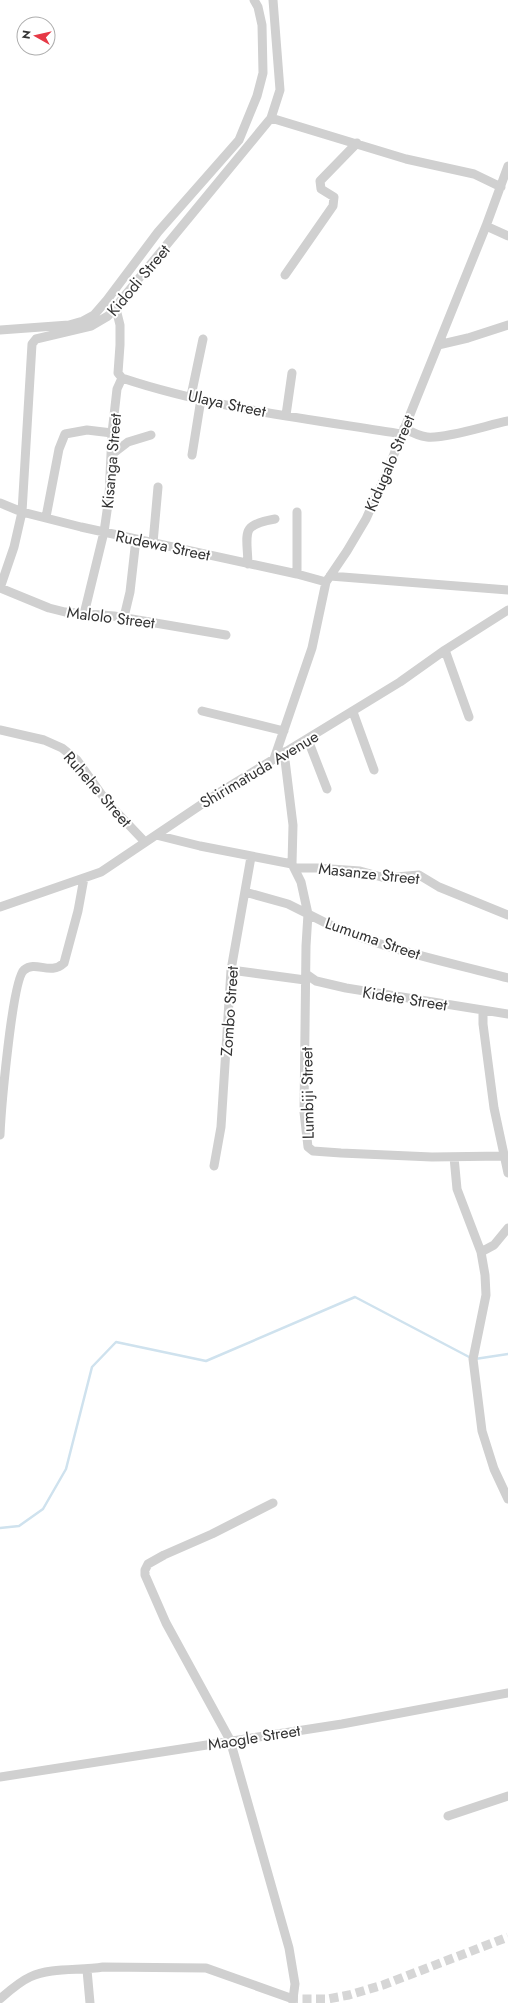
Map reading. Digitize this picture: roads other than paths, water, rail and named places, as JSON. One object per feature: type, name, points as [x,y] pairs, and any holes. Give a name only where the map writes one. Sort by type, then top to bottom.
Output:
[{"type":"street","points":[[0,330],[69,325],[83,321],[94,315],[158,232],[239,140],[257,96],[263,73],[262,25],[258,7],[254,0]]},
{"type":"street","name":"Kidodi Street","points":[[0,588],[14,548],[22,512],[32,344],[36,339],[91,326],[101,322],[116,309],[271,118],[280,90],[273,0]]},
{"type":"street","points":[[271,118],[406,159],[474,174],[503,185]]},
{"type":"street","points":[[285,275],[333,206],[334,197],[321,189],[320,181],[357,143]]},
{"type":"street","name":"Kidugalo Street","points":[[274,759],[312,648],[328,579],[366,520],[503,185],[508,166]]},
{"type":"street","points":[[486,226],[508,236]]},
{"type":"street","points":[[116,309],[120,325],[118,373],[122,378]]},
{"type":"street","points":[[438,345],[468,338],[508,325]]},
{"type":"street","points":[[191,396],[203,339]]},
{"type":"street","points":[[286,415],[292,373]]},
{"type":"street","name":"Ulaya Street","points":[[122,378],[201,399],[286,415],[403,431],[427,437],[444,436],[508,421]]},
{"type":"street","name":"Kisanga Street","points":[[84,614],[104,532],[109,497],[112,433],[117,389],[122,378]]},
{"type":"street","points":[[192,455],[201,399]]},
{"type":"street","points":[[46,517],[59,449],[65,434],[87,430],[112,433]]},
{"type":"street","points":[[111,455],[128,442],[151,435]]},
{"type":"street","points":[[152,543],[158,487]]},
{"type":"street","name":"Rudewa Street","points":[[0,503],[22,512],[104,532],[297,574],[328,579],[508,590]]},
{"type":"street","points":[[297,512],[297,574]]},
{"type":"street","points":[[248,564],[247,537],[251,526],[257,522],[275,519]]},
{"type":"street","points":[[124,617],[130,592],[136,539]]},
{"type":"street","name":"Malolo Street","points":[[0,588],[49,608],[84,614],[105,614],[226,635]]},
{"type":"street","name":"Shirimatuda Avenue","points":[[0,907],[101,872],[284,752],[308,740],[400,682],[445,650],[508,610]]},
{"type":"street","points":[[445,650],[469,717]]},
{"type":"street","points":[[202,711],[284,731]]},
{"type":"street","points":[[353,712],[374,770]]},
{"type":"street","name":"Ruhehe Street","points":[[0,730],[44,740],[62,748],[77,760],[107,802],[145,842]]},
{"type":"street","points":[[308,740],[327,789]]},
{"type":"street","points":[[156,835],[175,841],[293,866],[292,825],[284,752]]},
{"type":"street","name":"Zombo Street","points":[[214,1166],[221,1127],[231,970],[235,940],[251,857]]},
{"type":"street","name":"Lumuma Street","points":[[293,866],[301,882],[308,914],[335,928],[367,939],[508,978]]},
{"type":"street","name":"Masanze Street","points":[[293,866],[360,871],[385,878],[419,875],[439,887],[508,915]]},
{"type":"street","points":[[0,1135],[4,1063],[21,972],[26,968],[34,966],[54,969],[59,968],[64,963],[78,911],[84,878]]},
{"type":"street","points":[[245,892],[288,904],[308,914]]},
{"type":"street","name":"Lumbiji Street","points":[[308,914],[304,1112],[308,1147],[313,1151],[321,1152],[454,1157],[505,1154]]},
{"type":"street","points":[[231,970],[306,977]]},
{"type":"street","name":"Kidete Street","points":[[306,977],[316,982],[346,988],[508,1014]]},
{"type":"street","points":[[483,1010],[483,1024],[492,1096],[508,1173]]},
{"type":"street","points":[[454,1157],[457,1189],[480,1252],[486,1295],[473,1359],[482,1431],[494,1469],[508,1498]]},
{"type":"street","points":[[480,1252],[494,1246],[508,1228]]},
{"type":"street","points":[[0,1999],[30,1977],[41,1974],[103,1967],[206,1968],[293,1999],[295,1984],[289,1948],[230,1740],[163,1616],[148,1584],[145,1570],[148,1564],[164,1555],[212,1534],[273,1502]]},
{"type":"street","name":"Maogle Street","points":[[0,1777],[357,1721],[508,1693]]},
{"type":"street","points":[[448,1816],[508,1796]]},
{"type":"street","points":[[87,1970],[90,2003]]},
{"type":"waterway","points":[[0,1528],[19,1526],[43,1509],[66,1469],[92,1367],[116,1342],[206,1361],[355,1297],[471,1358]]},
{"type":"waterway","points":[[475,1359],[508,1354]]},
{"type":"tunnel","points":[[293,2003],[293,1999],[328,1999],[349,1995],[383,1985],[508,1937]]}]
